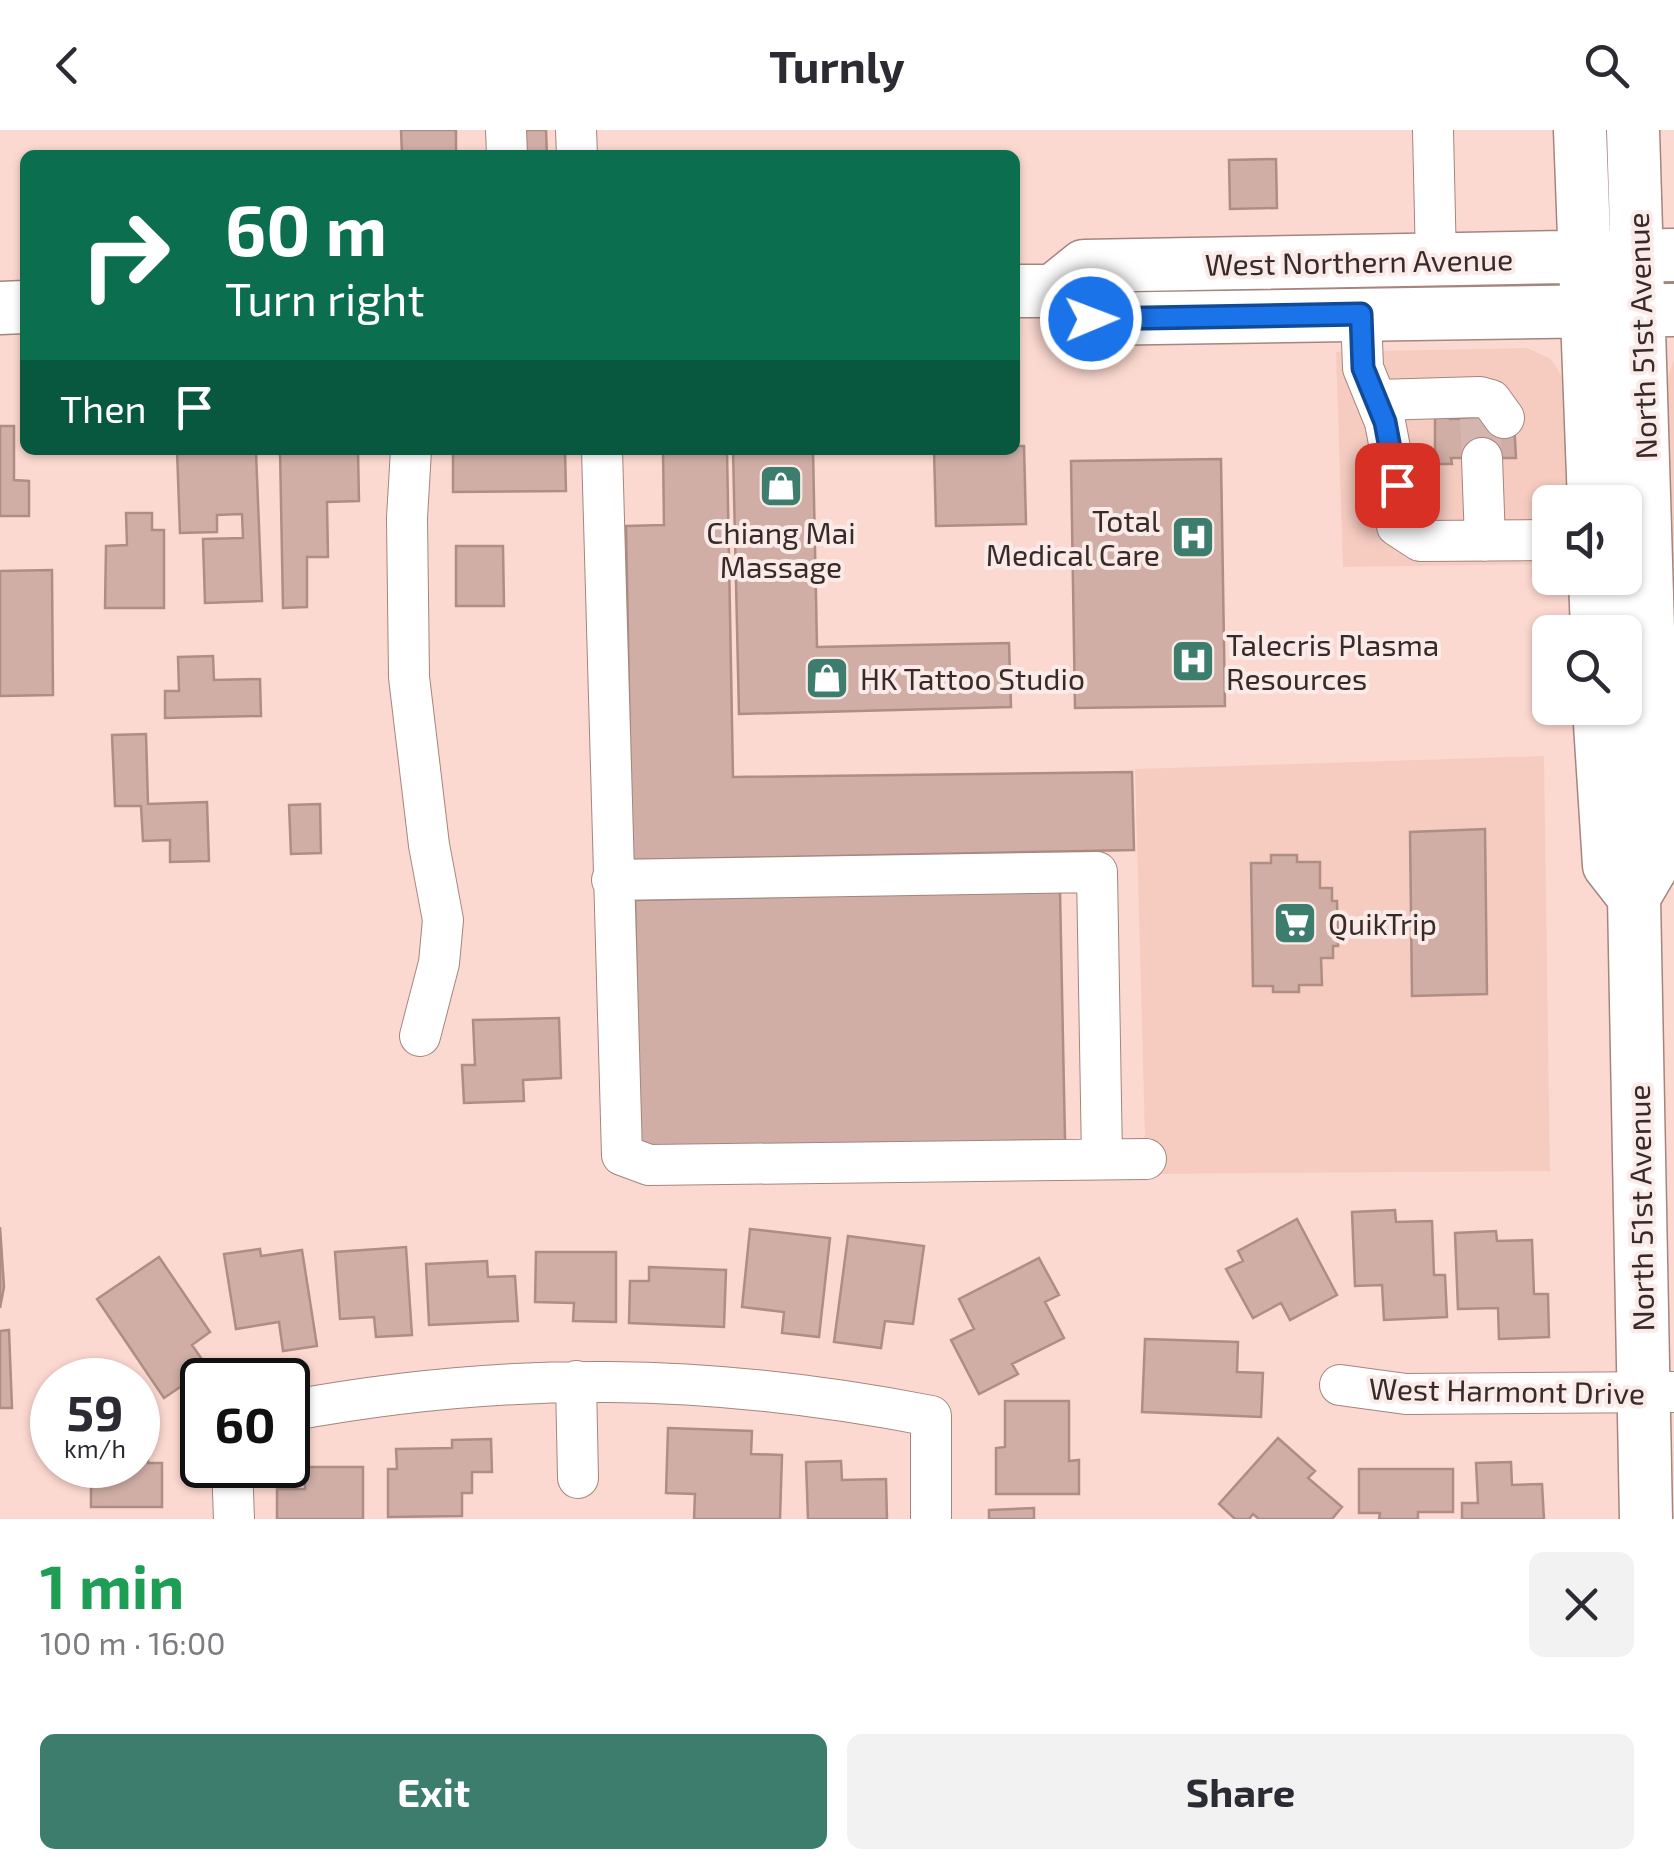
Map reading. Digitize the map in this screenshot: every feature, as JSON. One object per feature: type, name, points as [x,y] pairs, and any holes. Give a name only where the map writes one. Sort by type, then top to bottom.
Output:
[{"type":"main road","name":"North 51st Avenue","points":[[1580,130],[1594,485]]},
{"type":"main road","name":"North 51st Avenue","points":[[1633,130],[1656,256],[1658,310],[1655,861],[1634,897],[1659,1392],[1646,1519]]},
{"type":"main road","name":"West Northern Avenue","points":[[1034,291],[1084,266],[1656,256]]},
{"type":"main road","name":"West Northern Avenue","points":[[1034,291],[1091,319],[1658,310]]},
{"type":"main road","name":"North 51st Avenue","points":[[1600,725],[1610,865],[1634,897]]},
{"type":"street","points":[[1433,130],[1436,261]]},
{"type":"street","points":[[1361,314],[1363,368],[1377,400],[1397,485],[1396,526],[1420,542],[1485,528],[1532,537]]},
{"type":"street","points":[[1377,400],[1479,428],[1465,499],[1485,528]]},
{"type":"street","points":[[411,455],[409,677],[429,845],[443,920],[440,963],[420,1036]]},
{"type":"street","points":[[602,455],[622,1155],[650,1164],[1146,1159]]},
{"type":"street","points":[[612,880],[1098,872],[1102,1158]]},
{"type":"street","points":[[310,1408],[490,1384],[576,1380],[644,1379],[829,1396],[931,1416],[931,1519]]},
{"type":"street","points":[[576,1380],[578,1478]]},
{"type":"street","name":"West Harmont Drive","points":[[1340,1385],[1406,1394],[1659,1392]]},
{"type":"street","points":[[233,1488],[234,1519]]},
{"type":"shaded area","points":[[1527,348],[1551,359],[1568,386],[1571,485],[1532,485],[1532,564],[1343,567],[1336,352]]},
{"type":"shaded area","points":[[1674,359],[1674,796],[1663,392]]},
{"type":"shaded area","points":[[1544,756],[1550,1171],[1146,1174],[1135,769]]},
{"type":"building","points":[[401,130],[456,130],[456,150],[402,150]]},
{"type":"building","points":[[522,130],[546,130],[547,150],[523,150]]},
{"type":"building","points":[[1276,159],[1277,208],[1230,209],[1229,160]]},
{"type":"building","points":[[1450,412],[1450,419],[1510,418],[1514,422],[1516,458],[1451,458],[1452,464],[1435,464],[1435,413]]},
{"type":"building","points":[[0,426],[14,426],[14,480],[29,481],[29,516],[0,516]]},
{"type":"building","points":[[1020,446],[1024,446],[1026,524],[936,526],[934,455],[1020,455]]},
{"type":"building","points":[[177,455],[256,455],[262,601],[205,603],[203,539],[243,538],[242,514],[217,515],[217,532],[180,533]]},
{"type":"building","points":[[280,455],[358,455],[359,501],[327,502],[328,557],[307,557],[307,607],[283,608]]},
{"type":"building","points":[[453,455],[565,455],[566,491],[453,492]]},
{"type":"building","points":[[663,455],[727,455],[733,777],[1132,772],[1134,850],[632,860],[626,526],[664,525]]},
{"type":"building","points":[[733,455],[813,455],[817,647],[1009,643],[1011,707],[739,714]]},
{"type":"building","points":[[1221,459],[1225,706],[1075,708],[1071,461]]},
{"type":"building","points":[[126,513],[152,513],[152,530],[164,530],[164,608],[105,608],[106,546],[127,545]]},
{"type":"building","points":[[456,546],[503,546],[504,606],[456,606]]},
{"type":"building","points":[[52,570],[53,695],[0,696],[0,571]]},
{"type":"building","points":[[213,656],[214,680],[260,679],[261,716],[165,718],[165,691],[179,691],[178,657]]},
{"type":"building","points":[[146,734],[148,804],[207,802],[209,861],[170,862],[170,840],[143,841],[141,806],[115,806],[112,735]]},
{"type":"building","points":[[320,804],[321,853],[291,854],[289,805]]},
{"type":"building","name":"QuikTrip","points":[[1485,829],[1487,994],[1412,996],[1410,832]]},
{"type":"building","name":"QuikTrip","points":[[1271,855],[1297,855],[1297,862],[1320,862],[1320,888],[1332,888],[1332,901],[1337,901],[1338,946],[1333,946],[1333,958],[1321,958],[1322,985],[1299,985],[1299,992],[1273,992],[1273,986],[1253,986],[1251,863],[1271,863]]},
{"type":"building","points":[[1060,891],[1065,1140],[640,1148],[635,900]]},
{"type":"building","points":[[559,1018],[561,1078],[523,1080],[524,1101],[464,1103],[462,1065],[475,1065],[473,1020]]},
{"type":"building","points":[[1395,1210],[1396,1222],[1432,1221],[1434,1275],[1445,1275],[1447,1317],[1384,1320],[1382,1285],[1355,1286],[1352,1212]]},
{"type":"building","points":[[1297,1219],[1337,1295],[1290,1320],[1281,1303],[1253,1318],[1226,1269],[1243,1261],[1238,1251]]},
{"type":"building","points":[[0,1227],[4,1287],[0,1308]]},
{"type":"building","points":[[750,1229],[830,1238],[819,1337],[782,1333],[784,1312],[742,1307]]},
{"type":"building","points":[[1496,1231],[1497,1241],[1532,1240],[1534,1294],[1548,1294],[1549,1337],[1499,1339],[1498,1308],[1458,1309],[1455,1233]]},
{"type":"building","points":[[848,1236],[924,1246],[913,1324],[885,1321],[881,1348],[834,1342]]},
{"type":"building","points":[[406,1247],[412,1335],[376,1337],[374,1317],[340,1319],[335,1252]]},
{"type":"building","points":[[260,1249],[261,1256],[302,1250],[317,1346],[283,1351],[279,1322],[236,1329],[224,1254]]},
{"type":"building","points":[[536,1252],[616,1252],[616,1322],[573,1321],[574,1303],[535,1302]]},
{"type":"building","points":[[159,1257],[210,1332],[192,1345],[201,1358],[180,1358],[180,1387],[164,1398],[160,1392],[160,1358],[137,1358],[97,1299]]},
{"type":"building","points":[[1039,1258],[1059,1295],[1045,1302],[1064,1338],[1012,1364],[1018,1374],[979,1394],[951,1340],[974,1329],[959,1299]]},
{"type":"building","points":[[487,1261],[488,1277],[515,1276],[518,1321],[429,1325],[426,1264]]},
{"type":"building","points":[[649,1267],[726,1270],[724,1327],[629,1323],[630,1281],[649,1281]]},
{"type":"building","points":[[9,1330],[12,1408],[0,1408],[0,1331]]},
{"type":"building","points":[[1145,1339],[1238,1342],[1237,1372],[1263,1373],[1261,1417],[1142,1412]]},
{"type":"building","points":[[1005,1401],[1069,1401],[1069,1461],[1079,1460],[1079,1494],[996,1494],[996,1448],[1005,1447]]},
{"type":"building","points":[[668,1428],[752,1431],[751,1454],[782,1455],[780,1519],[694,1519],[695,1494],[666,1493]]},
{"type":"building","points":[[1278,1438],[1315,1471],[1308,1478],[1342,1507],[1332,1519],[1259,1519],[1253,1514],[1249,1519],[1235,1519],[1219,1504]]},
{"type":"building","points":[[491,1439],[492,1472],[472,1472],[472,1493],[462,1493],[462,1516],[388,1517],[388,1469],[397,1469],[396,1449],[452,1448],[452,1440]]},
{"type":"building","points":[[841,1461],[842,1480],[886,1479],[887,1519],[808,1519],[806,1462]]},
{"type":"building","points":[[1511,1462],[1512,1485],[1542,1484],[1544,1519],[1462,1519],[1462,1503],[1478,1503],[1476,1463]]},
{"type":"building","points":[[162,1463],[162,1507],[91,1507],[91,1488],[160,1488]]},
{"type":"building","points":[[310,1467],[363,1467],[363,1519],[277,1519],[277,1489],[310,1488]]},
{"type":"building","points":[[1359,1469],[1453,1469],[1453,1512],[1418,1512],[1418,1519],[1379,1519],[1380,1513],[1359,1513]]},
{"type":"building","points":[[1034,1508],[1034,1519],[989,1519],[989,1510]]},
{"type":"tunnel","points":[[1480,418],[1482,458]]},
{"type":"place","name":"Chiang Mai Massage","points":[[781,486]]},
{"type":"place","name":"Total Medical Care","points":[[1193,537]]},
{"type":"place","name":"Talecris Plasma Resources","points":[[1193,661]]},
{"type":"place","name":"HK Tattoo Studio","points":[[827,678]]},
{"type":"place","name":"QuikTrip","points":[[1295,923]]},
{"type":"route","points":[[1091,319],[1361,314],[1363,368],[1385,422],[1397,485]]}]
